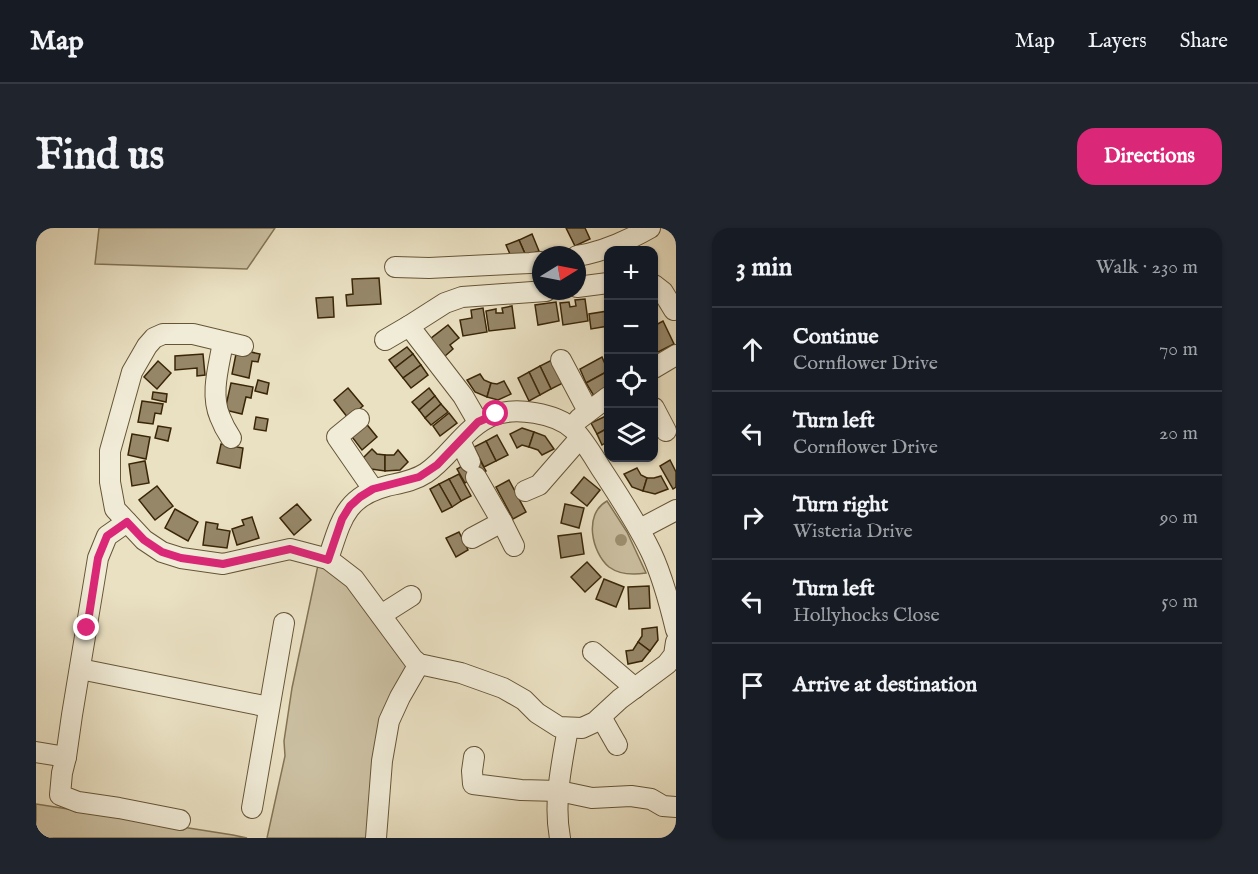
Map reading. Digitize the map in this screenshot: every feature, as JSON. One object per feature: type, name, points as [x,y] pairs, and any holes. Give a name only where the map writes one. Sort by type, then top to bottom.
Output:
[{"type":"street","points":[[586,255],[620,243],[650,228]]},
{"type":"street","points":[[395,267],[429,268],[532,263]]},
{"type":"street","points":[[586,286],[604,284]]},
{"type":"street","points":[[658,288],[674,310]]},
{"type":"street","points":[[385,340],[445,303],[462,297],[532,292]]},
{"type":"street","points":[[409,326],[463,396],[478,422]]},
{"type":"street","points":[[243,346],[193,334],[163,334],[154,338],[147,345],[132,372],[110,451],[110,482],[115,509],[144,540],[162,552],[181,558],[223,564],[290,549],[328,560],[354,579],[419,664],[461,673],[503,688],[524,700],[559,727],[582,728],[595,722],[635,688],[671,669],[676,630],[671,608],[640,529],[576,433],[557,420],[537,412],[516,411],[496,414],[478,422],[437,465],[419,477],[373,489],[360,497],[350,506],[342,519],[328,560]]},
{"type":"street","points":[[224,342],[215,401],[219,416],[231,438]]},
{"type":"street","points":[[658,366],[676,355]]},
{"type":"street","points":[[561,360],[588,411]]},
{"type":"street","points":[[525,491],[539,485],[576,433],[582,415],[604,400]]},
{"type":"street","points":[[658,416],[666,431]]},
{"type":"street","points":[[359,419],[337,437],[373,489]]},
{"type":"street","points":[[460,441],[514,546]]},
{"type":"street","points":[[640,529],[676,510]]},
{"type":"street","points":[[127,522],[107,536],[98,558],[60,795],[78,802],[180,820]]},
{"type":"street","points":[[472,538],[502,522]]},
{"type":"street","points":[[381,615],[411,596]]},
{"type":"street","points":[[252,808],[284,623]]},
{"type":"street","points":[[593,652],[635,688]]},
{"type":"street","points":[[376,838],[382,761],[389,721],[419,664]]},
{"type":"street","points":[[80,669],[269,707]]},
{"type":"street","points":[[601,717],[617,745]]},
{"type":"street","points":[[560,838],[556,821],[559,776],[568,728]]},
{"type":"street","points":[[36,752],[66,757]]},
{"type":"street","points":[[474,757],[473,784],[521,790],[559,791],[592,798],[631,796],[651,799],[663,806],[676,807]]},
{"type":"shaded area","points":[[99,228],[275,228],[247,269],[95,264]]},
{"type":"shaded area","points":[[607,501],[627,532],[646,573],[618,572],[609,567],[598,553],[593,524],[599,507]]},
{"type":"shaded area","points":[[318,565],[344,582],[411,667],[371,838],[267,838],[285,756],[284,741],[292,688]]},
{"type":"shaded area","points":[[36,804],[233,835],[247,838],[36,838]]},
{"type":"building","points":[[566,228],[585,228],[590,239],[575,246]]},
{"type":"building","points":[[532,234],[537,246],[532,246],[532,254],[526,256],[519,240]]},
{"type":"building","points":[[519,240],[526,256],[513,261],[506,245]]},
{"type":"building","points":[[379,278],[381,304],[347,306],[346,295],[353,294],[352,279]]},
{"type":"building","points":[[333,297],[334,317],[318,318],[316,298]]},
{"type":"building","points":[[575,300],[585,300],[588,321],[563,325],[560,303],[569,302],[570,307],[576,306]]},
{"type":"building","points":[[556,302],[559,321],[538,325],[535,305]]},
{"type":"building","points":[[512,306],[515,328],[489,331],[486,311],[496,309],[496,313],[503,313],[502,308]]},
{"type":"building","points":[[483,308],[487,332],[463,336],[460,320],[472,318],[471,310]]},
{"type":"building","points":[[604,312],[604,327],[591,329],[589,314]]},
{"type":"building","points":[[663,321],[674,344],[658,352],[658,324]]},
{"type":"building","points":[[448,325],[459,338],[450,345],[453,349],[444,357],[430,339]]},
{"type":"building","points":[[407,347],[413,354],[395,368],[389,360]]},
{"type":"building","points":[[237,349],[260,354],[258,362],[252,361],[249,378],[232,374]]},
{"type":"building","points":[[203,354],[205,375],[197,376],[197,368],[175,370],[175,356]]},
{"type":"building","points":[[413,354],[421,365],[403,378],[395,368]]},
{"type":"building","points":[[602,357],[604,362],[604,373],[586,383],[580,369]]},
{"type":"building","points":[[552,360],[563,383],[551,389],[540,366]]},
{"type":"building","points":[[158,361],[171,373],[157,389],[144,377]]},
{"type":"building","points":[[421,365],[428,375],[411,388],[403,378]]},
{"type":"building","points":[[540,366],[551,389],[540,395],[529,372]]},
{"type":"building","points":[[529,372],[540,395],[529,401],[518,378]]},
{"type":"building","points":[[604,373],[604,390],[594,396],[586,383]]},
{"type":"building","points":[[480,374],[484,380],[491,383],[487,397],[475,392],[467,380]]},
{"type":"building","points":[[258,380],[269,383],[267,394],[255,391]]},
{"type":"building","points":[[504,381],[511,394],[498,400],[487,397],[491,383],[497,384]]},
{"type":"building","points":[[231,383],[253,387],[251,398],[246,397],[242,414],[225,410]]},
{"type":"building","points":[[348,388],[363,406],[348,418],[334,400]]},
{"type":"building","points":[[429,388],[435,396],[419,410],[412,402]]},
{"type":"building","points":[[153,392],[167,394],[166,402],[152,399]]},
{"type":"building","points":[[435,396],[441,404],[425,418],[419,410]]},
{"type":"building","points":[[142,401],[163,404],[161,414],[155,413],[153,424],[138,422]]},
{"type":"building","points":[[441,404],[448,412],[431,425],[425,418]]},
{"type":"building","points":[[449,413],[457,423],[440,436],[433,426]]},
{"type":"building","points":[[256,417],[268,419],[266,431],[254,429]]},
{"type":"building","points":[[604,417],[604,430],[597,434],[591,423]]},
{"type":"building","points":[[364,421],[377,437],[362,450],[349,433]]},
{"type":"building","points":[[158,426],[171,428],[168,441],[155,438]]},
{"type":"building","points":[[522,428],[534,432],[529,447],[522,445],[517,448],[510,434]]},
{"type":"building","points":[[604,430],[604,444],[602,445],[597,434]]},
{"type":"building","points":[[534,432],[545,436],[554,449],[542,455],[538,450],[529,447]]},
{"type":"building","points":[[132,434],[150,437],[146,459],[128,455]]},
{"type":"building","points":[[497,435],[508,455],[496,461],[486,441]]},
{"type":"building","points":[[486,441],[496,461],[484,467],[474,447]]},
{"type":"building","points":[[221,444],[243,448],[240,468],[217,463]]},
{"type":"building","points":[[372,449],[377,454],[385,455],[385,471],[371,469],[362,459]]},
{"type":"building","points":[[398,450],[408,462],[400,470],[385,471],[385,455],[394,455]]},
{"type":"building","points":[[478,457],[486,471],[465,483],[457,469]]},
{"type":"building","points":[[670,460],[676,472],[676,487],[673,489],[660,466]]},
{"type":"building","points":[[145,461],[149,483],[132,486],[129,464]]},
{"type":"building","points":[[637,468],[641,475],[647,478],[643,491],[632,487],[624,474]]},
{"type":"building","points":[[459,474],[471,496],[461,501],[449,479]]},
{"type":"building","points":[[661,476],[668,489],[655,494],[643,491],[647,478]]},
{"type":"building","points":[[584,477],[600,490],[587,506],[571,493]]},
{"type":"building","points":[[449,479],[461,501],[452,507],[439,484]]},
{"type":"building","points":[[509,480],[526,512],[513,519],[496,487]]},
{"type":"building","points":[[439,484],[452,507],[442,512],[430,489]]},
{"type":"building","points":[[157,486],[173,506],[155,520],[139,500]]},
{"type":"building","points":[[297,504],[311,520],[294,535],[280,518]]},
{"type":"building","points":[[565,504],[584,508],[579,528],[561,523]]},
{"type":"building","points":[[175,509],[198,522],[188,541],[165,528]]},
{"type":"building","points":[[252,517],[259,538],[237,545],[232,529],[244,525],[242,520]]},
{"type":"building","points":[[206,522],[218,524],[217,529],[230,531],[227,548],[203,545]]},
{"type":"building","points":[[459,532],[468,550],[456,557],[446,538]]},
{"type":"building","points":[[581,533],[584,554],[561,558],[558,536]]},
{"type":"building","points":[[587,562],[601,577],[585,592],[571,577]]},
{"type":"building","points":[[604,579],[624,587],[616,607],[596,599]]},
{"type":"building","points":[[649,586],[650,608],[629,609],[628,587]]},
{"type":"building","points":[[657,627],[658,640],[650,651],[638,642],[642,636],[642,629]]},
{"type":"building","points":[[638,642],[650,651],[642,661],[628,664],[626,651],[633,650]]},
{"type":"route","points":[[87,628],[98,558],[107,536],[127,522],[144,540],[162,552],[181,558],[223,564],[290,549],[328,560],[342,519],[350,506],[360,497],[373,489],[419,477],[437,465],[478,422],[496,414]]}]
